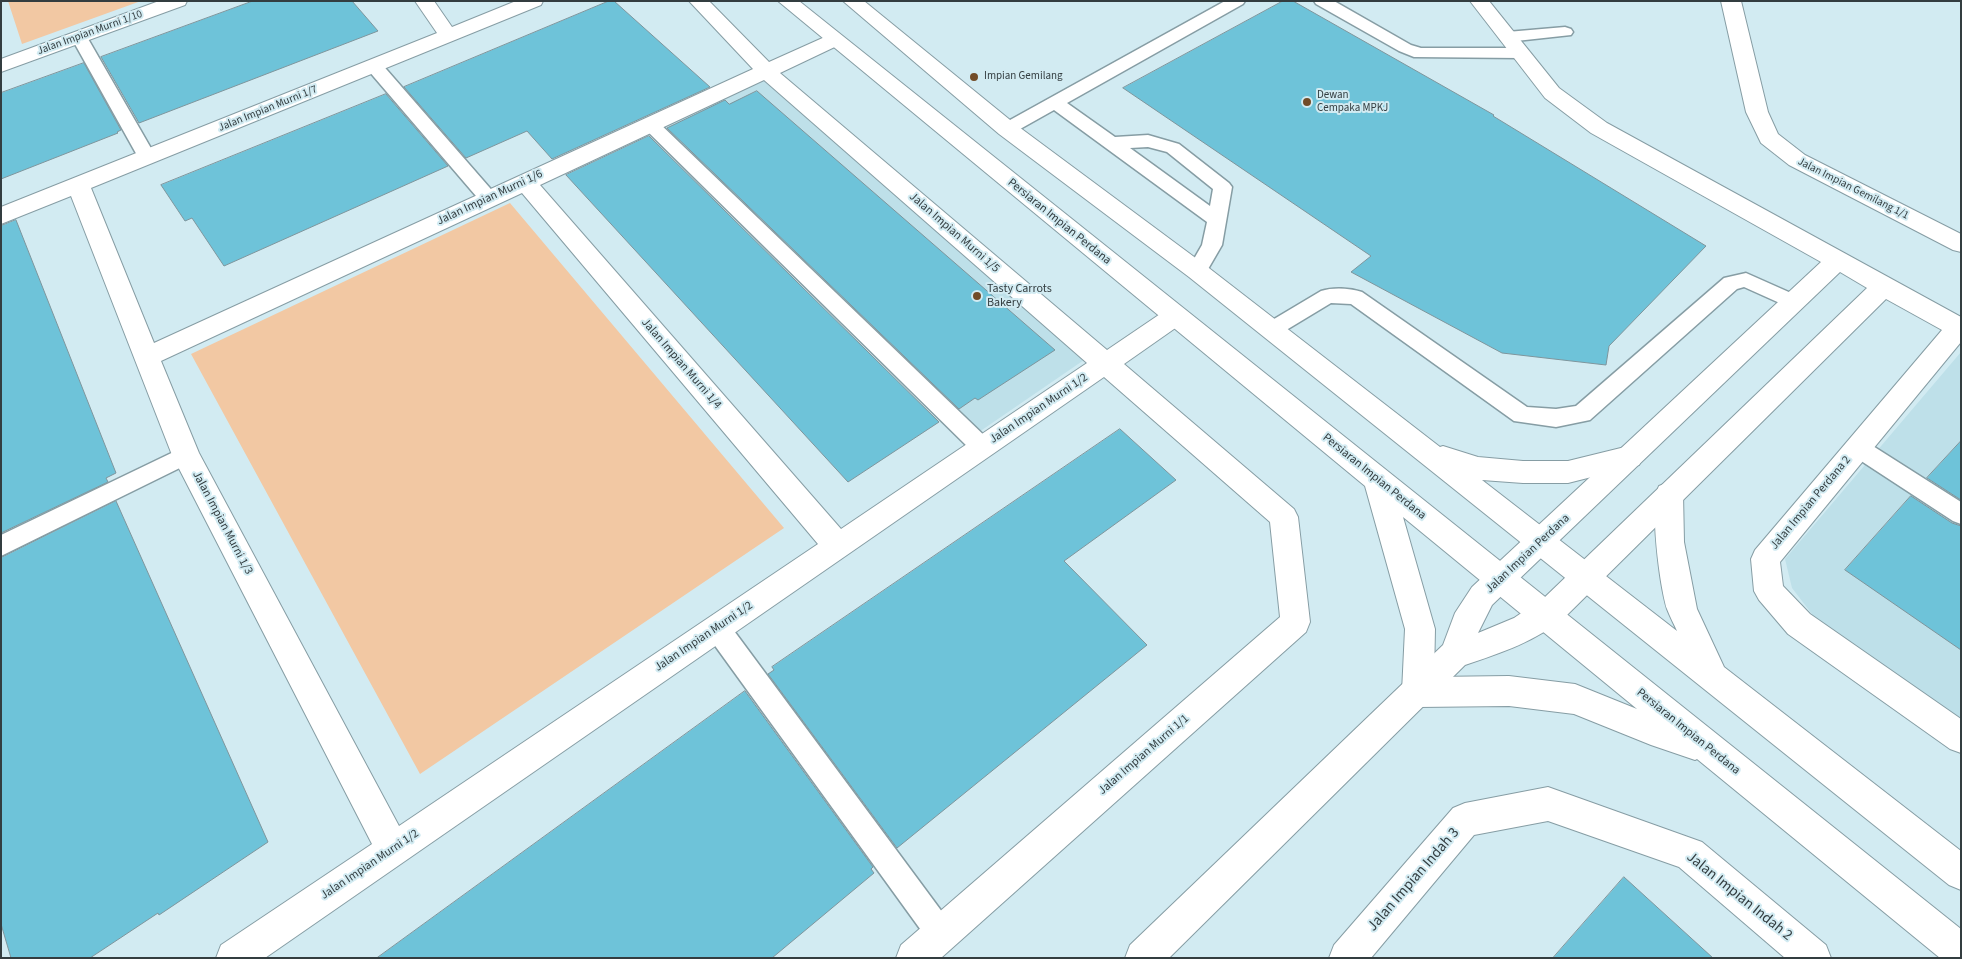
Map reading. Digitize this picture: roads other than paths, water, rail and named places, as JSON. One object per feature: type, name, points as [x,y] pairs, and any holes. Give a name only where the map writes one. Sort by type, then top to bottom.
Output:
[{"type":"street","name":"Jalan Impian Murni 1/10","points":[[2,62],[79,37],[178,1]]},
{"type":"street","points":[[424,1],[449,36]]},
{"type":"street","name":"Jalan Impian Murni 1/7","points":[[1,216],[534,1]]},
{"type":"street","name":"Jalan Impian Murni 1/5","points":[[698,1],[766,71],[1284,517]]},
{"type":"street","name":"Persiaran Impian Perdana","points":[[787,1],[1961,952]]},
{"type":"street","points":[[852,1],[1007,129],[1197,271],[1961,873]]},
{"type":"street","points":[[1479,1],[1552,92],[1599,128],[1959,329]]},
{"type":"street","name":"Jalan Impian Gemilang 1/1","points":[[1731,1],[1757,112],[1769,138],[1797,160],[1961,244]]},
{"type":"street","name":"Jalan Impian Murni 1/6","points":[[146,357],[834,40]]},
{"type":"street","name":"Jalan Impian Murni 1/4","points":[[525,182],[838,546]]},
{"type":"street","name":"Jalan Impian Murni 1/3","points":[[78,185],[186,455],[393,849]]},
{"type":"street","name":"Jalan Impian Perdana","points":[[1455,654],[1466,623],[1482,596],[1838,260]]},
{"type":"street","points":[[1143,958],[1455,654],[1494,642],[1517,632],[1545,616],[1884,286]]},
{"type":"street","name":"Jalan Impian Murni 1/2","points":[[234,958],[1175,316]]},
{"type":"street","name":"Jalan Impian Perdana 2","points":[[1959,329],[1765,559],[1769,591],[1798,624],[1961,738]]},
{"type":"street","points":[[1425,451],[1478,468],[1523,472],[1568,472],[1629,457]]},
{"type":"street","points":[[1377,479],[1420,629],[1418,692]]},
{"type":"street","points":[[1669,494],[1670,542],[1682,609],[1713,678]]},
{"type":"street","name":"Jalan Impian Murni 1/1","points":[[914,958],[1295,622],[1284,517]]},
{"type":"street","points":[[1418,692],[1509,691],[1575,700],[1651,730],[1710,749]]},
{"type":"street","name":"Jalan Impian Indah 3","points":[[1346,958],[1465,820],[1548,804]]},
{"type":"street","name":"Jalan Impian Indah 2","points":[[1548,804],[1690,854],[1813,958]]},
{"type":"lane","points":[[1007,129],[1237,1]]},
{"type":"lane","points":[[1322,1],[1406,48],[1420,53],[1513,45],[1565,32]]},
{"type":"lane","points":[[79,37],[147,157]]},
{"type":"lane","points":[[374,66],[489,199]]},
{"type":"lane","points":[[1055,102],[1217,220]]},
{"type":"lane","points":[[650,124],[982,447]]},
{"type":"lane","points":[[1111,143],[1148,141],[1173,148],[1223,187],[1212,245],[1197,271]]},
{"type":"lane","points":[[1271,330],[1328,296],[1355,296],[1522,415],[1556,418],[1582,414],[1730,282],[1746,280],[1793,302]]},
{"type":"lane","points":[[1858,447],[1961,514]]},
{"type":"lane","points":[[1,546],[186,455]]},
{"type":"lane","points":[[717,628],[941,934]]},
{"type":"place","name":"Impian Gemilang","points":[[974,77]]},
{"type":"place","name":"Dewan Cempaka MPKJ","points":[[1307,102]]},
{"type":"place","name":"Tasty Carrots Bakery","points":[[977,296]]}]
